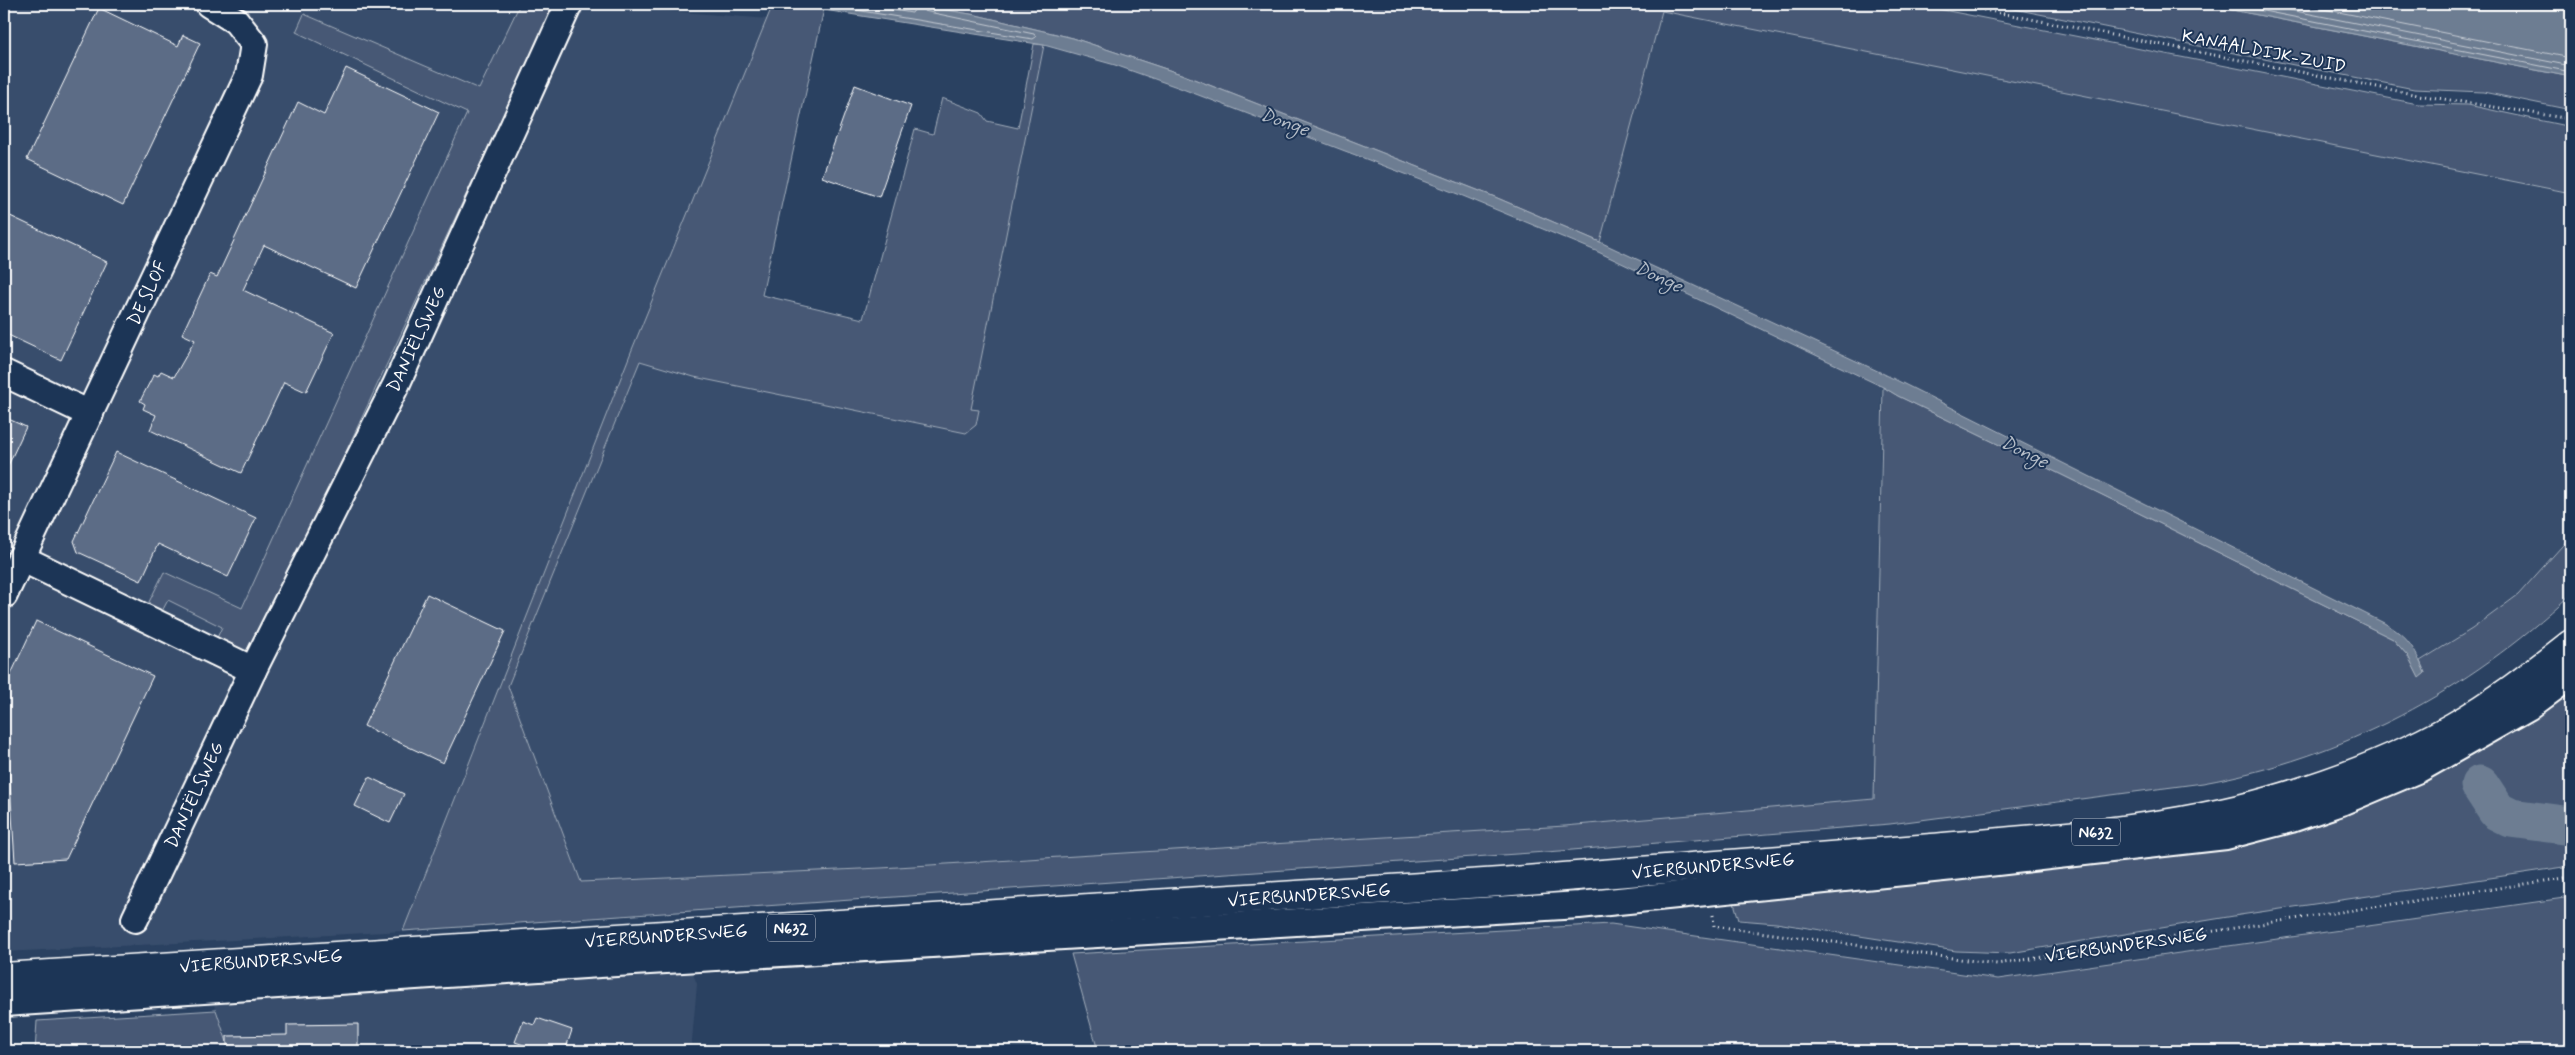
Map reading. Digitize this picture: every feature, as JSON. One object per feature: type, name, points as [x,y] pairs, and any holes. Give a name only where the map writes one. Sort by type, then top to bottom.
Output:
[{"type":"main road","name":"VIERBUNDERSWEG","points":[[4,977],[228,975],[999,928],[1292,896],[1578,876],[1709,879],[2069,836],[2215,814],[2265,803],[2324,785],[2384,760],[2453,726],[2522,682],[2571,644]]},
{"type":"street","name":"DE SLOF","points":[[4,595],[249,75],[254,44],[236,21],[209,4]]},
{"type":"street","name":"DANIËLSWEG","points":[[134,919],[253,670],[396,385],[569,4]]},
{"type":"street","points":[[4,373],[90,414]]},
{"type":"street","points":[[21,558],[253,670]]},
{"type":"street","name":"VIERBUNDERSWEG","points":[[999,928],[1294,924],[1580,905],[1709,879],[2226,836],[2291,819],[2341,802],[2419,769],[2528,707],[2571,675]]},
{"type":"street","points":[[1578,876],[1580,905]]},
{"type":"street","points":[[1292,896],[1294,924]]},
{"type":"street","name":"VIERBUNDERSWEG","points":[[4,1003],[228,975]]},
{"type":"path","name":"KANAALDIJK-ZUID","points":[[1954,4],[2418,95],[2571,119]]},
{"type":"path","name":"VIERBUNDERSWEG","points":[[1709,879],[1714,926],[1997,964],[2571,878]]},
{"type":"shaded area","points":[[4,4],[582,4],[768,19],[631,352],[403,931],[4,952]]},
{"type":"shaded area","points":[[520,4],[555,4],[258,640],[249,651],[236,650],[215,642],[222,627],[168,600],[160,615],[151,611],[149,602],[164,572],[242,608],[467,113],[296,32],[304,14],[479,89]]},
{"type":"shaded area","points":[[773,4],[825,4],[762,295],[863,319],[915,129],[933,134],[942,98],[981,113],[987,121],[1018,128],[1034,44],[1044,45],[971,409],[979,410],[976,425],[966,433],[694,377],[640,361],[508,686],[581,882],[881,868],[1565,826],[1874,799],[1883,387],[2393,639],[2408,656],[2419,677],[2425,673],[2420,661],[2472,629],[2518,595],[2571,536],[2571,594],[2490,661],[2446,690],[2401,716],[2354,738],[2305,757],[2255,772],[2203,783],[1890,824],[1560,851],[403,931],[631,352]]},
{"type":"shaded area","points":[[929,4],[1913,4],[2418,104],[2468,105],[2571,127],[2571,193],[1662,11],[1600,242],[1495,197],[1181,74],[1073,38],[976,15],[930,7]]},
{"type":"shaded area","points":[[1989,4],[2202,4],[2571,77],[2571,110],[2483,92],[2414,89]]},
{"type":"shaded area","points":[[1662,11],[2571,193],[2571,536],[2518,595],[2472,629],[2420,661],[2412,645],[1882,373],[1874,799],[1565,826],[881,868],[581,882],[508,686],[640,361],[694,377],[966,433],[1044,45],[1115,65],[1252,114],[1463,196],[1596,251]]},
{"type":"shaded area","points":[[2571,682],[2571,866],[2240,915],[2010,953],[1956,951],[1776,923],[1739,920],[1734,903],[1737,898],[2071,867]]},
{"type":"shaded area","points":[[2571,897],[2571,1051],[1098,1051],[1071,954],[1611,924],[1998,979]]},
{"type":"shaded area","points":[[685,955],[697,984],[691,1051],[214,1051],[215,982]]},
{"type":"shaded area","points":[[216,1010],[230,1051],[35,1051],[37,1021]]},
{"type":"water","points":[[825,4],[906,4],[930,7],[976,15],[1073,38],[1181,74],[1495,197],[1600,242],[1882,373],[2384,623],[2399,633],[2410,644],[2425,673],[2419,678],[2408,656],[2393,639],[1883,387],[1596,251],[1463,196],[1115,65],[1044,45],[824,10]]},
{"type":"water","points":[[2202,4],[2571,4],[2571,77]]},
{"type":"building","points":[[99,8],[178,46],[183,35],[200,43],[123,205],[27,159]]},
{"type":"building","points":[[346,68],[439,112],[356,288],[264,245],[243,290],[334,333],[306,392],[284,382],[241,473],[150,430],[156,415],[143,409],[145,404],[140,401],[154,374],[158,376],[161,371],[174,377],[195,340],[182,334],[210,274],[217,277],[298,102],[324,115]]},
{"type":"building","points":[[855,85],[911,106],[879,197],[822,177]]},
{"type":"building","points":[[4,213],[107,262],[61,360],[4,333]]},
{"type":"building","points":[[4,417],[26,427],[4,474]]},
{"type":"building","points":[[116,452],[256,518],[228,577],[158,544],[141,581],[78,552],[74,541]]},
{"type":"building","points":[[427,594],[505,631],[443,763],[364,726]]},
{"type":"building","points":[[36,621],[153,676],[66,859],[15,862],[4,689]]},
{"type":"building","points":[[369,777],[404,794],[390,823],[355,806]]},
{"type":"building","points":[[537,1018],[572,1030],[565,1051],[542,1051],[515,1042],[523,1021],[534,1025]]},
{"type":"building","points":[[358,1024],[358,1051],[227,1051],[227,1036],[287,1035],[287,1025]]},
{"type":"waterway","name":"Donge","points":[[2480,785],[2497,811],[2511,818],[2571,826]]}]
